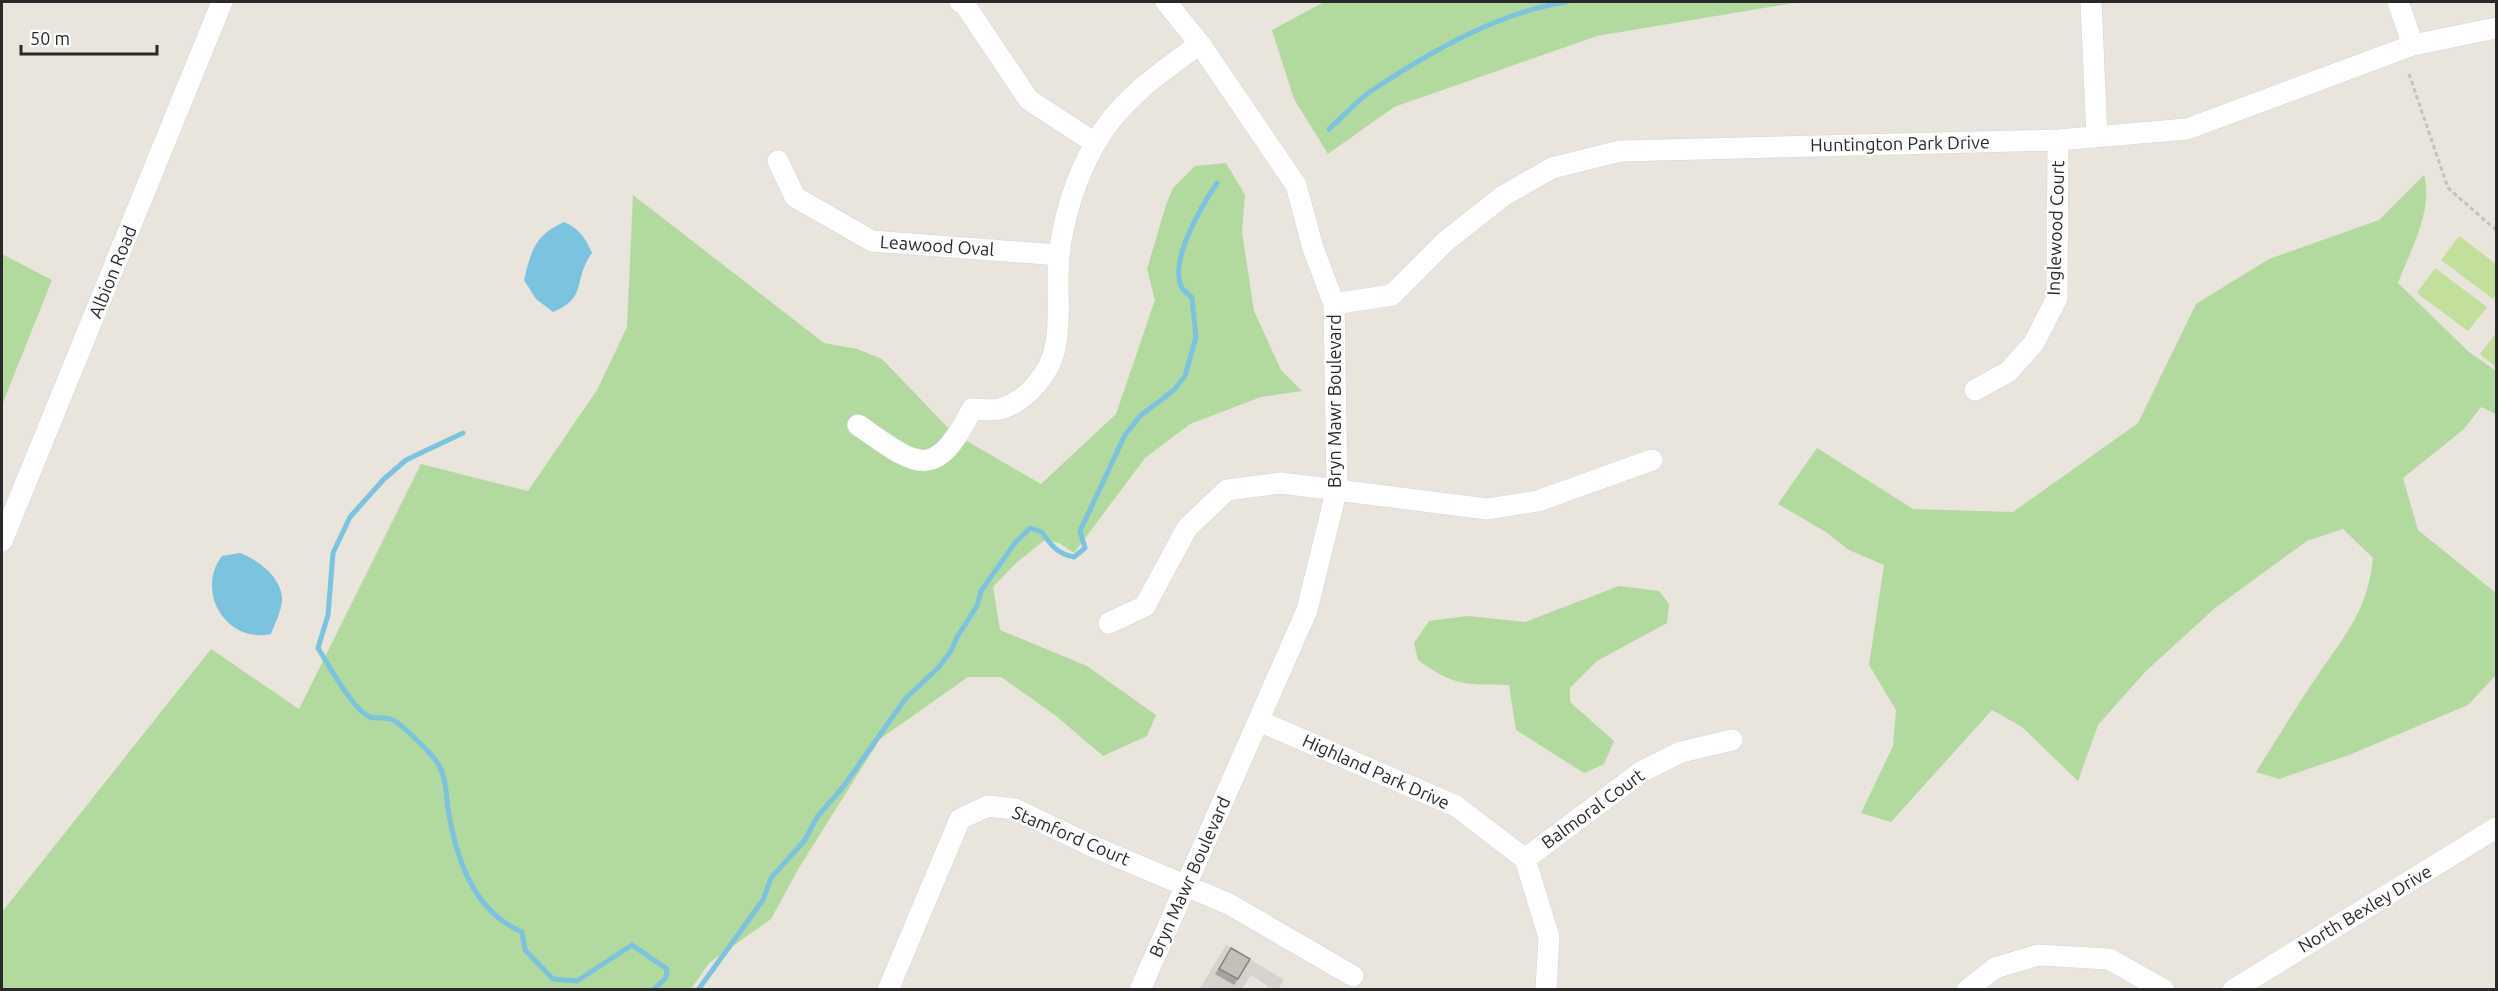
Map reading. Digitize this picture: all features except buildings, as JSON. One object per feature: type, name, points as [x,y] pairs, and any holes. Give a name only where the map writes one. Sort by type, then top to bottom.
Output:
[{"type":"street","name":"Albion Road","points":[[2,541],[222,2]]},
{"type":"street","points":[[960,2],[965,5],[1029,100],[1095,143]]},
{"type":"street","name":"Bryn Mawr Boulevard","points":[[1140,990],[1307,610],[1337,488],[1334,304],[1313,248],[1296,185],[1200,44],[1166,2]]},
{"type":"street","points":[[2091,2],[2097,137]]},
{"type":"street","points":[[2398,2],[2414,45]]},
{"type":"street","name":"Huntington Park Drive","points":[[1334,304],[1392,295],[1446,241],[1503,196],[1552,168],[1620,151],[2058,140],[2187,129],[2414,45],[2496,28]]},
{"type":"street","points":[[858,425],[907,459],[924,461],[945,453],[961,432],[972,409],[999,410],[1020,399],[1044,376],[1056,344],[1059,255],[1072,195],[1095,143],[1119,111],[1143,85],[1200,44]]},
{"type":"street","name":"Inglewood Court","points":[[1975,390],[2008,372],[2034,344],[2057,298],[2058,140]]},
{"type":"street","name":"Leawood Oval","points":[[778,161],[795,197],[872,242],[1059,255]]},
{"type":"street","points":[[1109,623],[1145,606],[1187,528],[1227,490],[1281,483],[1337,488],[1487,509],[1538,501],[1652,460]]},
{"type":"street","name":"Highland Park Drive","points":[[1259,721],[1456,806],[1525,859]]},
{"type":"street","name":"Balmoral Court","points":[[1525,859],[1641,772],[1681,752],[1732,740]]},
{"type":"street","name":"Stamford Court","points":[[888,990],[960,819],[988,806],[1015,809],[1229,904],[1353,976]]},
{"type":"street","name":"North Bexley Drive","points":[[2233,990],[2496,828]]},
{"type":"street","points":[[1525,859],[1549,936],[1546,990]]},
{"type":"street","points":[[1968,990],[1995,968],[2038,955],[2109,959],[2164,990]]},
{"type":"path","points":[[2409,74],[2448,188],[2496,230]]},
{"type":"green space","points":[[1324,2],[1800,2],[1597,36],[1394,107],[1328,154],[1294,99],[1272,30]]},
{"type":"green space","points":[[1226,163],[1245,195],[1242,232],[1254,311],[1281,370],[1302,391],[1261,397],[1190,424],[1145,458],[1074,553],[1059,543],[1045,540],[1016,563],[993,587],[1000,630],[1087,666],[1156,715],[1147,736],[1103,756],[1055,715],[1001,677],[968,677],[880,739],[800,866],[771,919],[709,963],[691,989],[2,989],[2,912],[211,649],[299,709],[421,464],[528,491],[597,390],[627,327],[633,195],[824,343],[857,349],[882,359],[953,433],[1041,484],[1116,414],[1155,300],[1147,269],[1173,188],[1195,166]]},
{"type":"green space","points":[[2424,175],[2426,202],[2423,216],[2398,283],[2469,352],[2496,371],[2496,414],[2481,407],[2464,429],[2403,478],[2418,530],[2496,593],[2496,675],[2468,705],[2349,755],[2279,779],[2256,772],[2345,636],[2366,593],[2373,558],[2343,529],[2307,541],[2215,608],[2145,672],[2098,725],[2078,781],[2022,727],[1992,710],[1891,822],[1861,813],[1893,746],[1896,710],[1869,665],[1884,565],[1849,550],[1826,532],[1778,504],[1817,448],[1913,509],[2013,512],[2138,423],[2196,304],[2269,259],[2379,220]]},
{"type":"green space","points":[[2459,236],[2496,264],[2496,294],[2493,299],[2441,260]]},
{"type":"green space","points":[[2,254],[52,280],[2,405]]},
{"type":"green space","points":[[2435,268],[2487,307],[2468,331],[2417,293]]},
{"type":"green space","points":[[2496,333],[2496,367],[2480,354]]},
{"type":"green space","points":[[1619,586],[1659,591],[1669,604],[1667,623],[1597,661],[1570,688],[1570,702],[1614,741],[1604,764],[1584,773],[1516,730],[1509,685],[1471,684],[1451,680],[1418,660],[1414,643],[1429,621],[1468,616],[1525,622]]},
{"type":"shaded area","points":[[1226,945],[1284,980],[1278,989],[1266,989],[1268,986],[1251,975],[1242,989],[1199,990]]},
{"type":"water","points":[[564,222],[581,234],[592,253],[586,263],[576,294],[564,306],[553,312],[536,299],[524,280],[532,252],[540,238]]},
{"type":"water","points":[[240,553],[267,570],[280,589],[281,606],[271,634],[255,635],[241,631],[219,612],[214,599],[212,584],[215,570],[222,556]]},
{"type":"waterway","points":[[1329,129],[1368,93],[1442,48],[1517,14],[1567,2]]},
{"type":"waterway","points":[[698,990],[763,900],[771,878],[805,840],[817,817],[843,787],[906,698],[938,668],[951,651],[957,637],[977,606],[981,591],[1015,543],[1030,528],[1042,532],[1055,548],[1068,556],[1074,557],[1085,548],[1080,531],[1125,435],[1140,416],[1174,390],[1185,376],[1196,337],[1192,298],[1182,288],[1179,264],[1196,219],[1217,183]]},
{"type":"waterway","points":[[463,433],[406,460],[384,479],[350,517],[333,553],[328,615],[318,648],[341,686],[363,713],[370,717],[390,719],[397,723],[409,732],[436,761],[444,778],[456,846],[470,881],[479,897],[491,911],[505,923],[522,932],[525,950],[553,979],[577,981],[632,945],[667,969],[666,978],[653,990]]}]
